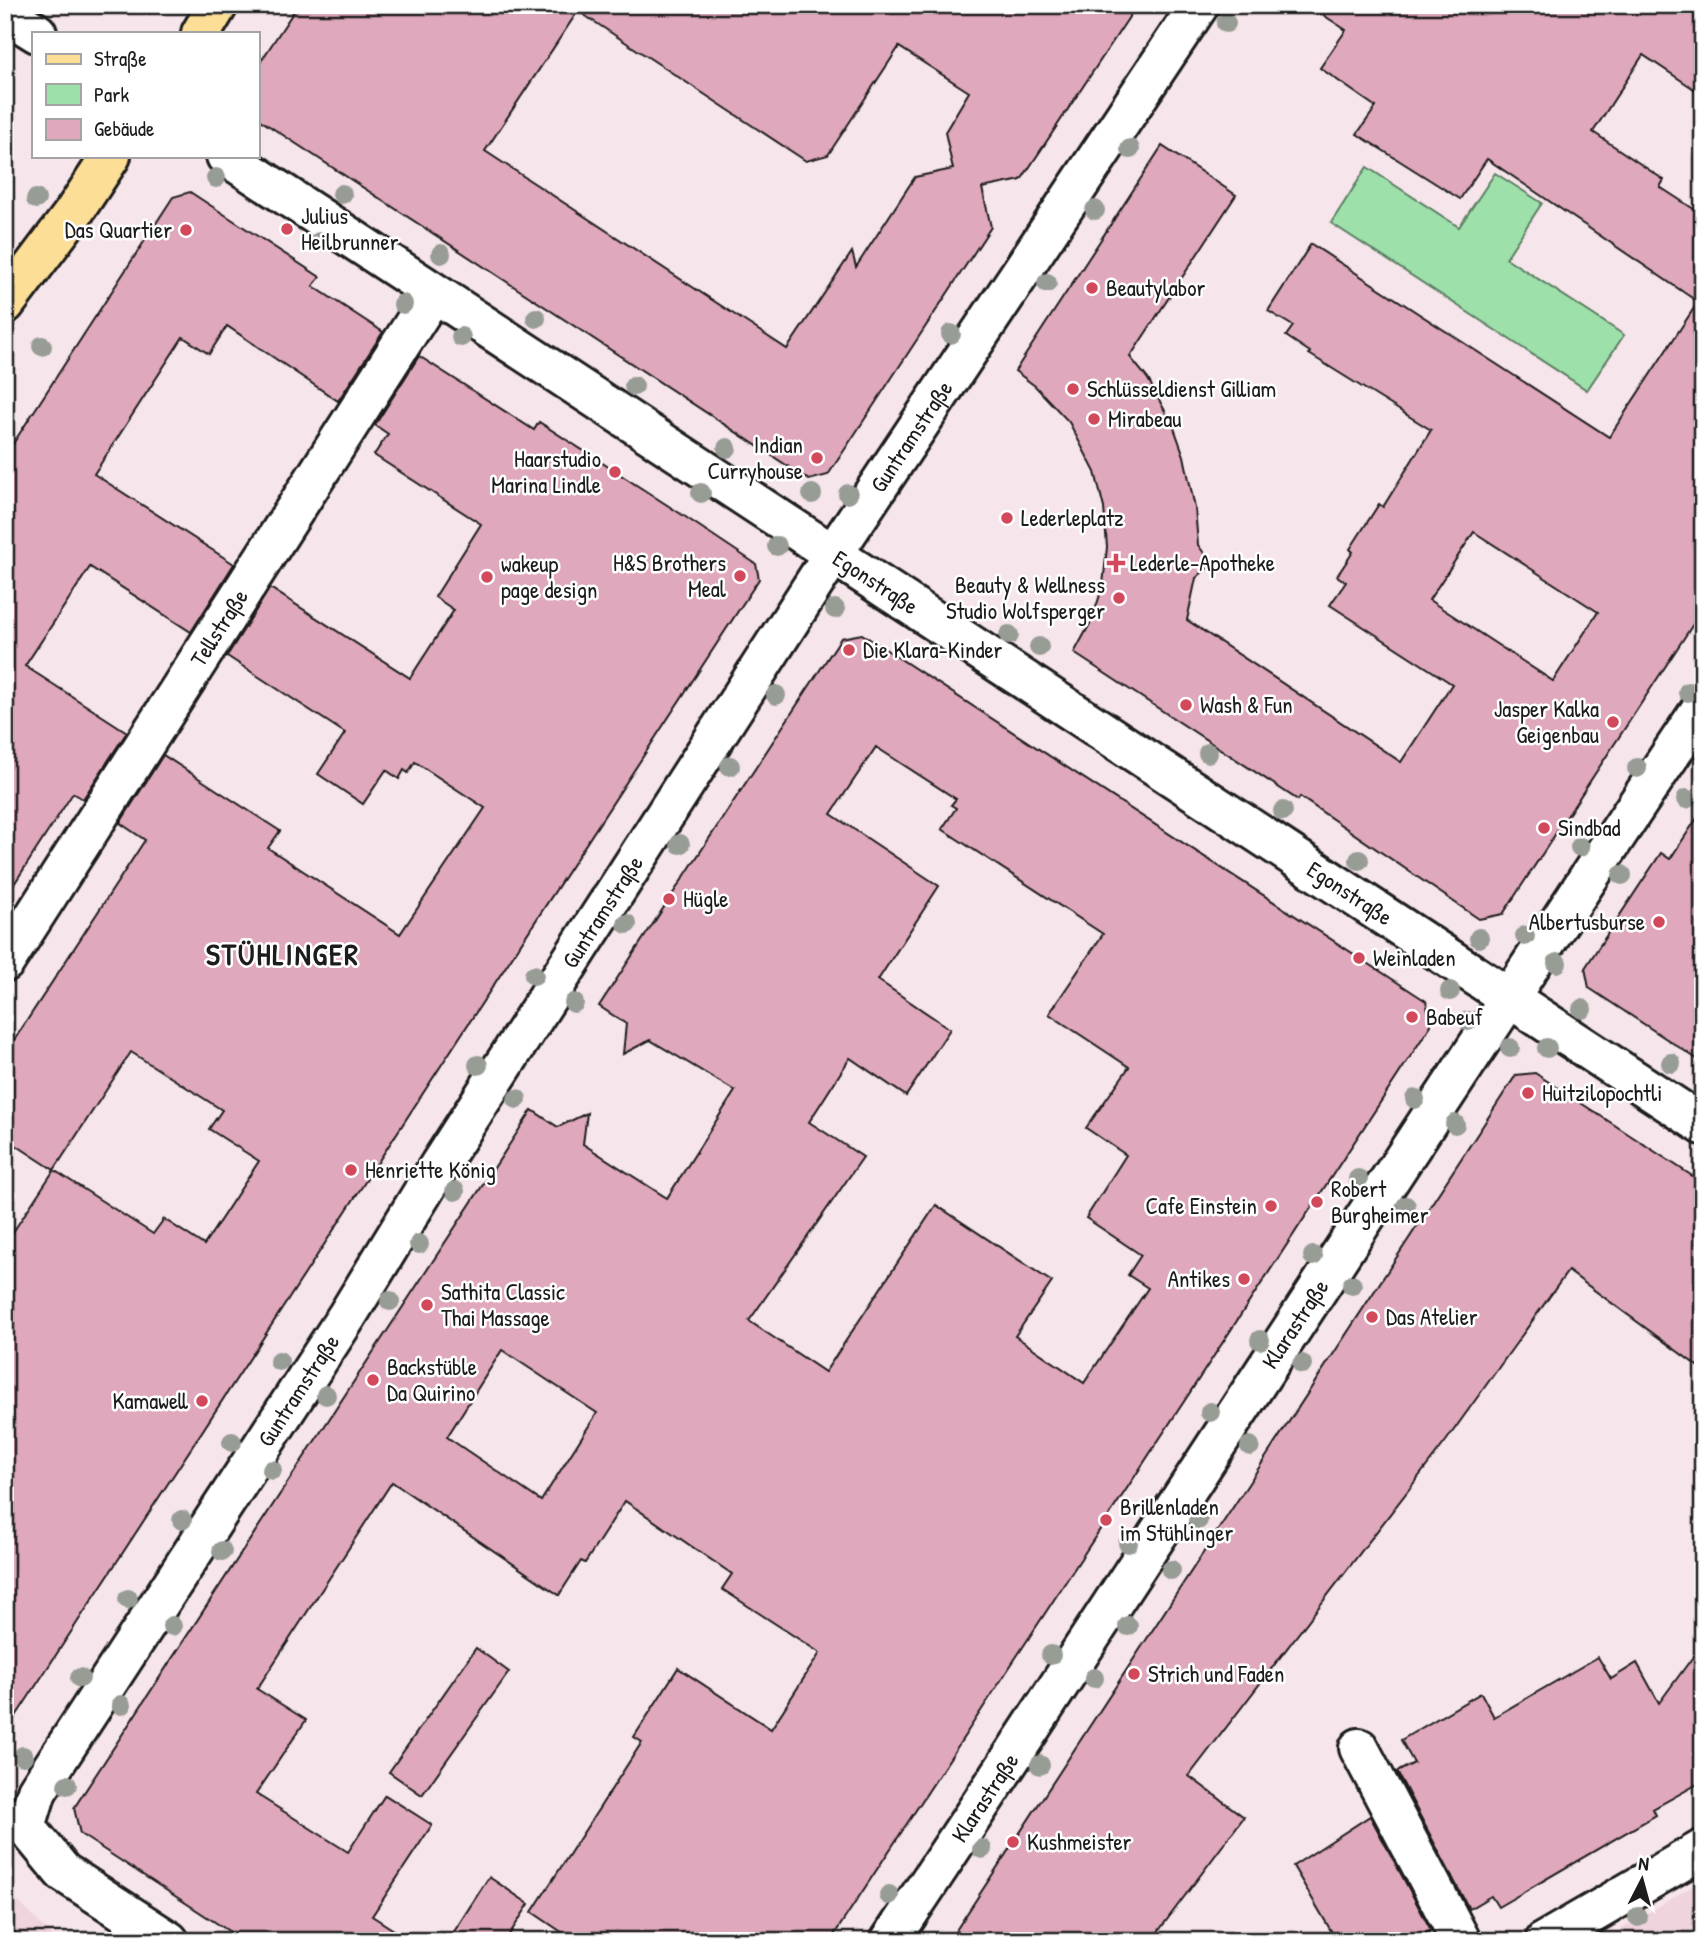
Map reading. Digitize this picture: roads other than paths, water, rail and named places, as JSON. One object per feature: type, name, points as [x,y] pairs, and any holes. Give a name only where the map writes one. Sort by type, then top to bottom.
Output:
[{"type":"main road","points":[[202,32],[218,5]]},
{"type":"main road","points":[[5,304],[72,215],[110,158]]},
{"type":"street","name":"Guntramstraße","points":[[15,1821],[347,1316],[440,1164],[834,554],[1199,5]]},
{"type":"street","points":[[5,13],[35,32]]},
{"type":"street","name":"Egonstraße","points":[[229,158],[1703,1125]]},
{"type":"street","name":"Tellstraße","points":[[5,962],[433,294]]},
{"type":"street","name":"Klarastraße","points":[[890,1941],[1093,1636],[1507,998],[1703,706]]},
{"type":"street","points":[[1359,1748],[1461,1941]]},
{"type":"street","points":[[15,1821],[63,1872],[169,1941]]},
{"type":"street","points":[[1545,1941],[1703,1849]]},
{"type":"tram line","points":[[5,1923],[23,1941]]},
{"type":"place","name":"Julius Heilbrunner","points":[[287,229]]},
{"type":"place","name":"Das Quartier","points":[[186,230]]},
{"type":"place","name":"Beautylabor","points":[[1092,288]]},
{"type":"place","name":"Schlüsseldienst Gilliam","points":[[1073,389]]},
{"type":"place","name":"Mirabeau","points":[[1094,419]]},
{"type":"place","name":"Indian Curryhouse","points":[[817,458]]},
{"type":"place","name":"Haarstudio Marina Lindle","points":[[615,472]]},
{"type":"place","name":"Lederleplatz","points":[[1007,518]]},
{"type":"place","name":"Lederle-Apotheke","points":[[1116,563]]},
{"type":"place","name":"H&S Brothers Meal","points":[[740,576]]},
{"type":"place","name":"wakeup page design","points":[[487,577]]},
{"type":"place","name":"Beauty & Wellness Studio Wolfsperger","points":[[1119,598]]},
{"type":"place","name":"Die Klara-Kinder","points":[[849,650]]},
{"type":"place","name":"Wash & Fun","points":[[1186,705]]},
{"type":"place","name":"Jasper Kalka Geigenbau","points":[[1613,722]]},
{"type":"place","name":"Sindbad","points":[[1544,828]]},
{"type":"place","name":"Hügle","points":[[669,899]]},
{"type":"place","name":"Albertusburse","points":[[1659,922]]},
{"type":"place","name":"Weinladen","points":[[1359,958]]},
{"type":"place","name":"Babeuf","points":[[1412,1017]]},
{"type":"place","name":"Huitzilopochtli","points":[[1528,1093]]},
{"type":"place","name":"Henriette König","points":[[351,1170]]},
{"type":"place","name":"Robert Burgheimer","points":[[1317,1202]]},
{"type":"place","name":"Cafe Einstein","points":[[1271,1206]]},
{"type":"place","name":"Antikes","points":[[1244,1279]]},
{"type":"place","name":"Sathita Classic Thai Massage","points":[[427,1305]]},
{"type":"place","name":"Das Atelier","points":[[1372,1317]]},
{"type":"place","name":"Backstüble Da Quirino","points":[[373,1380]]},
{"type":"place","name":"Kamawell","points":[[202,1401]]},
{"type":"place","name":"Brillenladen im Stühlinger","points":[[1106,1520]]},
{"type":"place","name":"Strich und Faden","points":[[1134,1674]]},
{"type":"place","name":"Kushmeister","points":[[1013,1842]]},
{"type":"district","name":"STÜHLINGER","points":[[283,955]]}]
